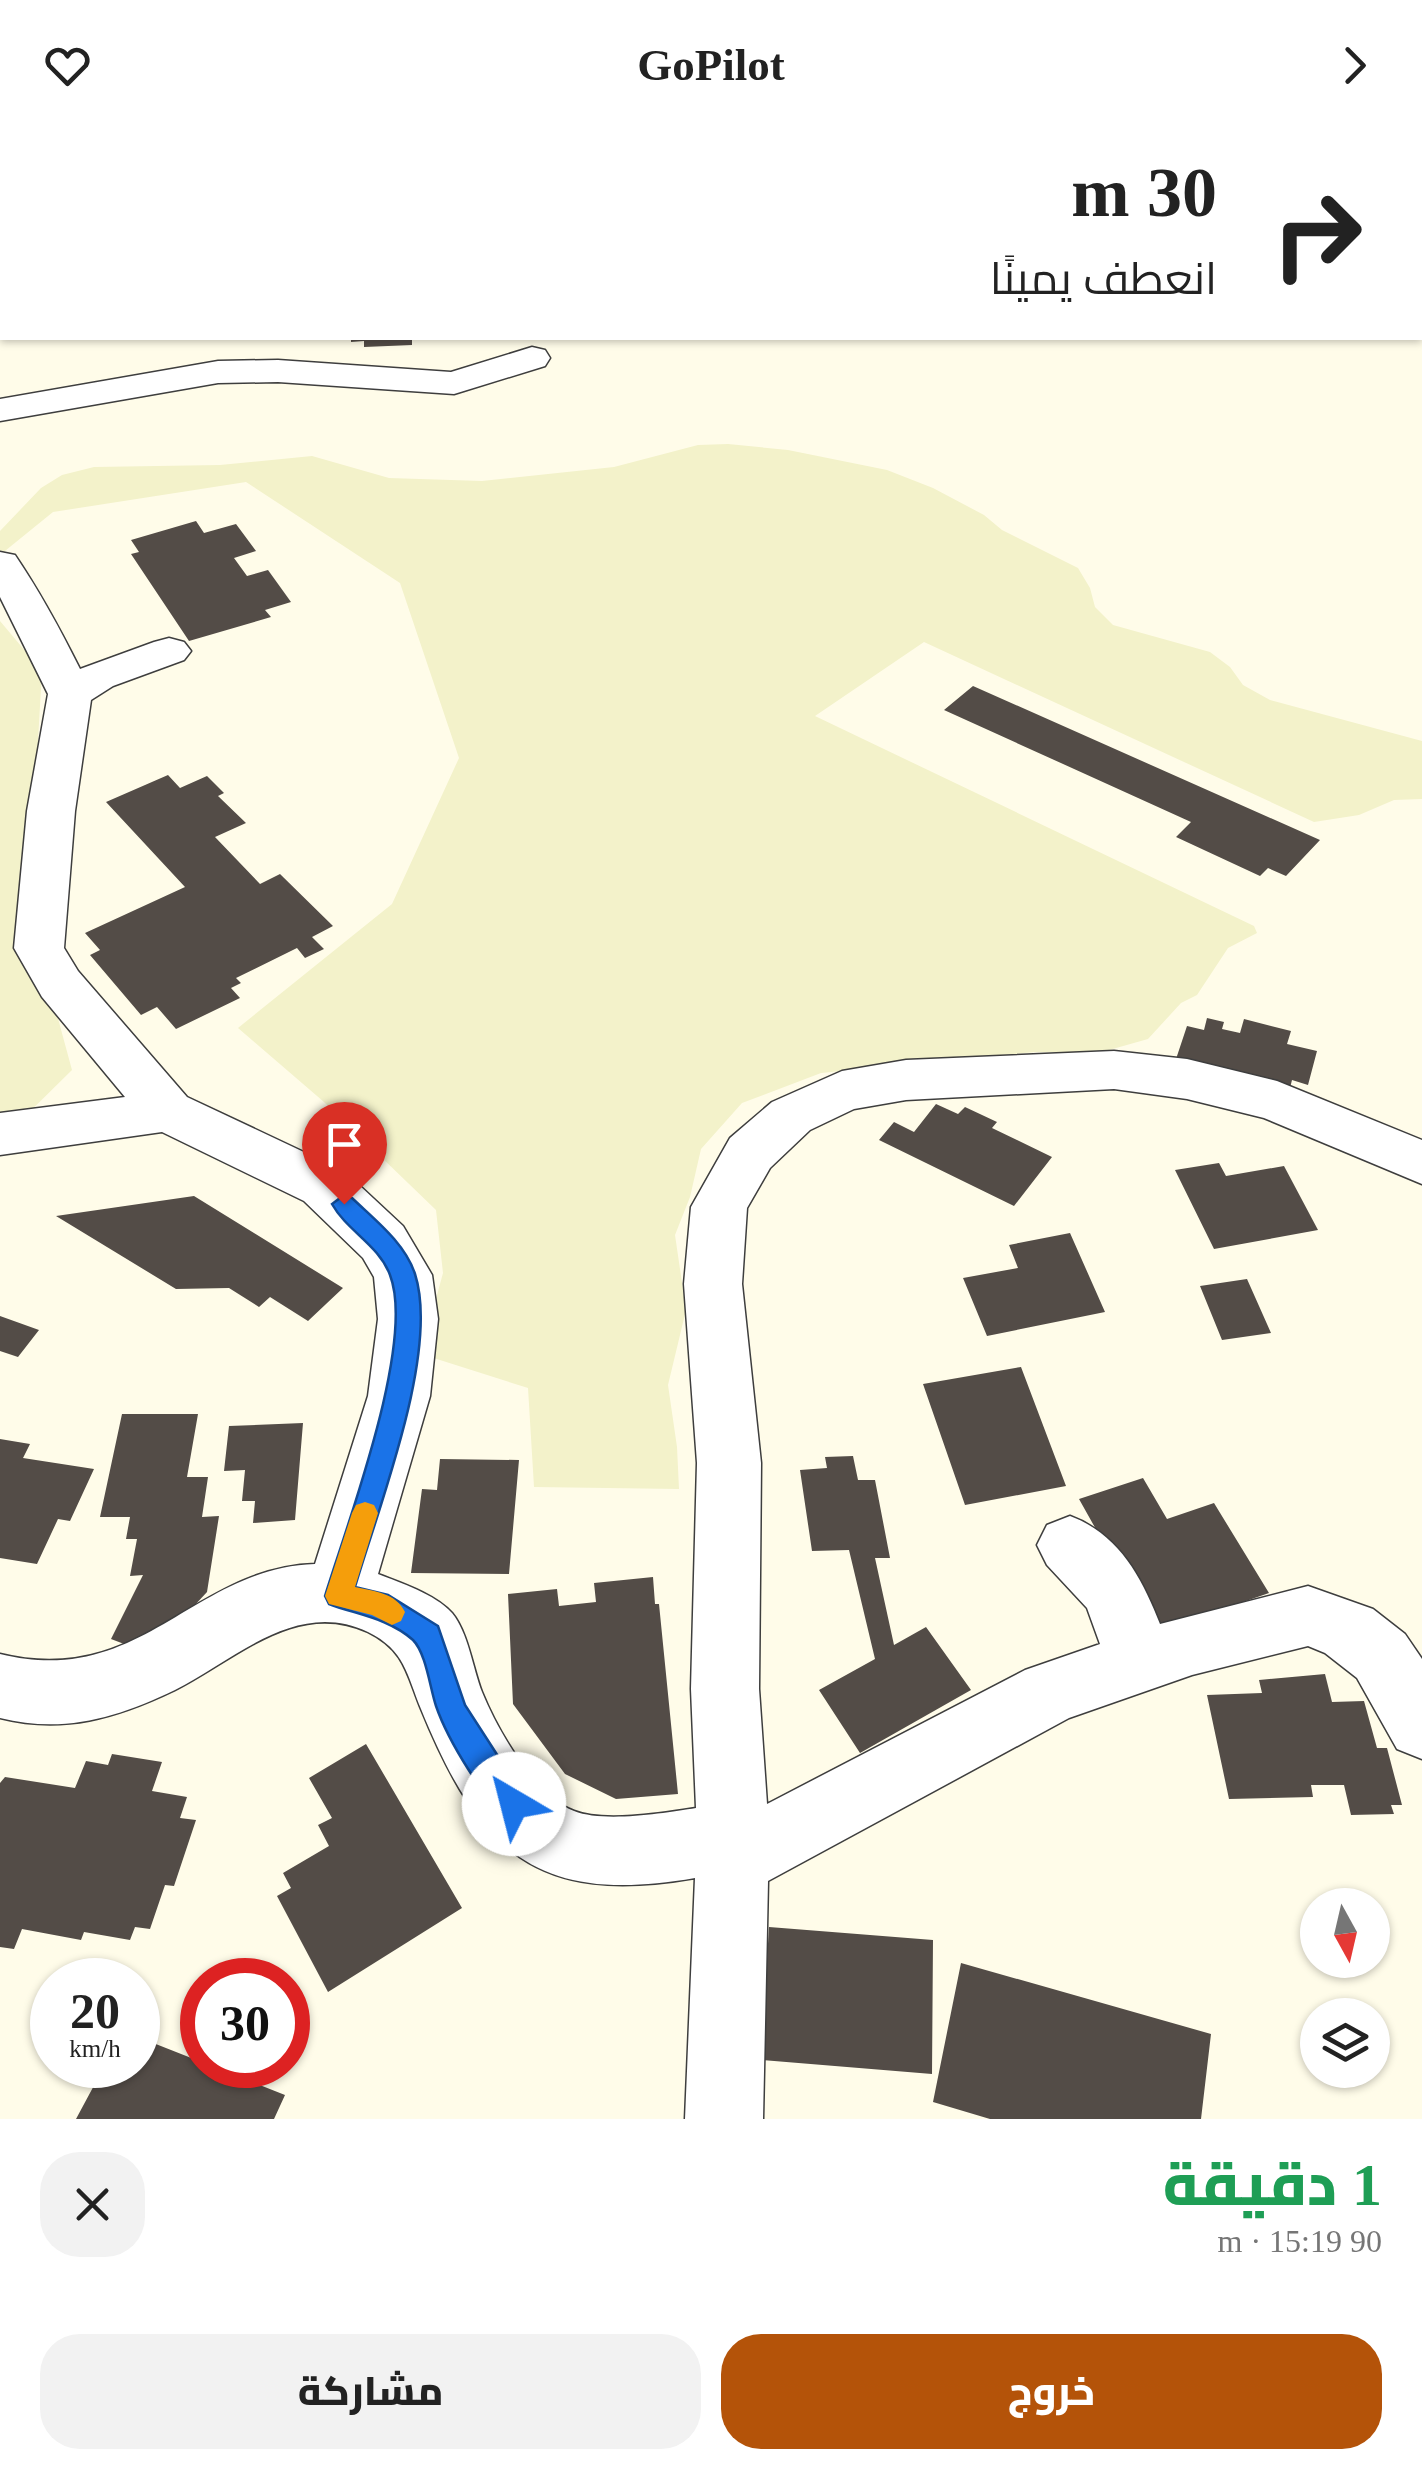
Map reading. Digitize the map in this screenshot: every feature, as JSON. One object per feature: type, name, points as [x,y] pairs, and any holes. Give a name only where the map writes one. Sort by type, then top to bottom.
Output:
[{"type":"street","points":[[0,410],[49,407],[187,376],[226,372],[426,384],[454,382],[532,358]]},
{"type":"street","points":[[0,564],[29,609],[70,694],[51,811],[38,948],[60,984],[168,1111],[324,1186],[383,1242],[403,1275],[408,1319],[398,1396],[338,1596]]},
{"type":"street","points":[[70,694],[97,678],[168,652]]},
{"type":"street","points":[[724,2119],[733,1849],[724,1690],[730,1463],[713,1284],[719,1207],[750,1154],[791,1116],[842,1091],[906,1080],[1114,1070],[1187,1079],[1278,1102],[1422,1163]]},
{"type":"street","points":[[0,1134],[168,1111]]},
{"type":"street","points":[[1070,1545],[1114,1591],[1140,1662]]},
{"type":"street","points":[[0,1686],[42,1696],[93,1686],[153,1666],[231,1617],[280,1595],[338,1596],[378,1604],[428,1634],[452,1710],[497,1786],[532,1823],[568,1847],[648,1853],[733,1849],[1050,1693],[1192,1644],[1308,1616],[1349,1631],[1382,1656],[1416,1708],[1422,1726]]},
{"type":"green space","points":[[698,445],[788,450],[887,470],[933,488],[984,515],[1002,530],[1078,568],[1090,588],[1095,607],[1113,625],[1210,652],[1230,667],[1243,685],[1270,700],[1422,741],[1422,799],[1394,800],[1359,815],[1314,822],[924,642],[815,716],[1254,926],[1257,933],[1228,948],[1197,995],[1181,1003],[1148,1039],[1102,1052],[1035,1052],[821,1073],[742,1103],[701,1149],[690,1197],[675,1235],[686,1310],[668,1385],[679,1489],[534,1487],[528,1388],[421,1354],[443,1273],[436,1210],[324,1102],[238,1028],[392,904],[459,758],[400,583],[246,482],[53,512],[0,555],[0,531],[41,488],[62,475],[94,467],[220,465],[312,456],[389,478],[482,481],[614,467]]},
{"type":"green space","points":[[0,621],[42,671],[27,933],[50,989],[72,1070],[0,1141]]},
{"type":"building","points":[[351,340],[412,340],[412,345],[364,347],[364,341]]},
{"type":"building","points":[[196,521],[204,533],[236,524],[256,551],[234,558],[247,576],[268,570],[291,602],[265,610],[271,617],[189,641],[131,554],[139,552],[131,540]]},
{"type":"building","points":[[973,686],[1320,840],[1286,876],[1268,868],[1260,876],[1176,837],[1191,822],[944,710]]},
{"type":"building","points":[[168,775],[180,788],[207,776],[224,793],[218,796],[246,823],[215,837],[260,884],[280,874],[333,926],[312,937],[324,949],[305,958],[297,948],[236,978],[241,983],[231,988],[240,998],[176,1029],[157,1007],[141,1015],[90,955],[100,950],[85,933],[185,887],[106,802]]},
{"type":"building","points":[[1207,1018],[1224,1022],[1222,1029],[1240,1033],[1244,1019],[1291,1031],[1287,1044],[1317,1051],[1308,1085],[1292,1080],[1288,1096],[1175,1062],[1187,1026],[1204,1030]]},
{"type":"building","points":[[936,1104],[958,1114],[965,1107],[997,1122],[992,1128],[1052,1157],[1014,1206],[879,1140],[894,1122],[914,1132]]},
{"type":"building","points":[[1219,1163],[1226,1176],[1284,1166],[1318,1230],[1214,1249],[1175,1170]]},
{"type":"building","points":[[194,1196],[343,1288],[308,1321],[270,1297],[259,1307],[229,1288],[176,1289],[56,1216]]},
{"type":"building","points":[[1070,1233],[1105,1312],[987,1336],[963,1278],[1018,1268],[1009,1245]]},
{"type":"building","points":[[1247,1279],[1271,1333],[1222,1340],[1200,1286]]},
{"type":"building","points":[[0,1316],[39,1330],[18,1357],[0,1351]]},
{"type":"building","points":[[1021,1367],[1066,1486],[965,1505],[923,1384]]},
{"type":"building","points":[[122,1414],[198,1414],[187,1477],[208,1477],[202,1517],[219,1516],[207,1592],[194,1606],[132,1647],[111,1639],[143,1575],[130,1576],[137,1539],[126,1539],[130,1517],[100,1517]]},
{"type":"building","points":[[303,1423],[295,1520],[253,1523],[255,1501],[242,1501],[245,1470],[224,1471],[229,1426]]},
{"type":"building","points":[[0,1439],[30,1444],[23,1458],[94,1469],[70,1521],[58,1519],[37,1564],[0,1558]]},
{"type":"building","points":[[853,1456],[858,1480],[875,1480],[890,1558],[875,1558],[894,1645],[926,1627],[971,1690],[860,1753],[819,1690],[875,1659],[849,1550],[812,1551],[800,1470],[827,1468],[825,1457]]},
{"type":"building","points":[[440,1459],[519,1460],[509,1574],[411,1573],[422,1489],[437,1490]]},
{"type":"building","points":[[1143,1478],[1167,1519],[1214,1503],[1269,1593],[1154,1633],[1079,1499]]},
{"type":"building","points":[[653,1577],[678,1794],[616,1799],[565,1774],[513,1704],[508,1594],[557,1589],[559,1606],[596,1602],[594,1583]]},
{"type":"building","points":[[1325,1674],[1332,1702],[1364,1701],[1377,1748],[1387,1748],[1402,1805],[1391,1805],[1394,1814],[1351,1815],[1344,1785],[1311,1785],[1313,1797],[1229,1799],[1207,1695],[1262,1693],[1259,1680]]},
{"type":"building","points":[[366,1744],[462,1908],[328,1992],[277,1896],[291,1888],[283,1873],[329,1846],[318,1825],[332,1818],[309,1778]]},
{"type":"building","points":[[112,1754],[162,1762],[152,1791],[187,1797],[180,1818],[196,1820],[174,1886],[165,1885],[150,1929],[135,1927],[130,1940],[84,1932],[81,1940],[22,1929],[14,1949],[0,1947],[0,1783],[5,1777],[75,1788],[86,1761],[108,1765]]},
{"type":"building","points":[[769,1927],[933,1940],[932,2074],[761,2060]]},
{"type":"building","points":[[961,1963],[1211,2034],[1201,2119],[990,2119],[933,2102]]},
{"type":"building","points":[[160,2046],[180,2054],[180,2088],[267,2088],[285,2095],[274,2119],[76,2119],[93,2088],[160,2088]]},
{"type":"slow traffic","points":[[365,1513],[338,1596],[378,1604],[392,1612]]},
{"type":"route","points":[[344,1204],[383,1242],[403,1275],[408,1319],[398,1396],[370,1500],[338,1596],[378,1604],[428,1634],[452,1710],[497,1786],[514,1804]]}]
